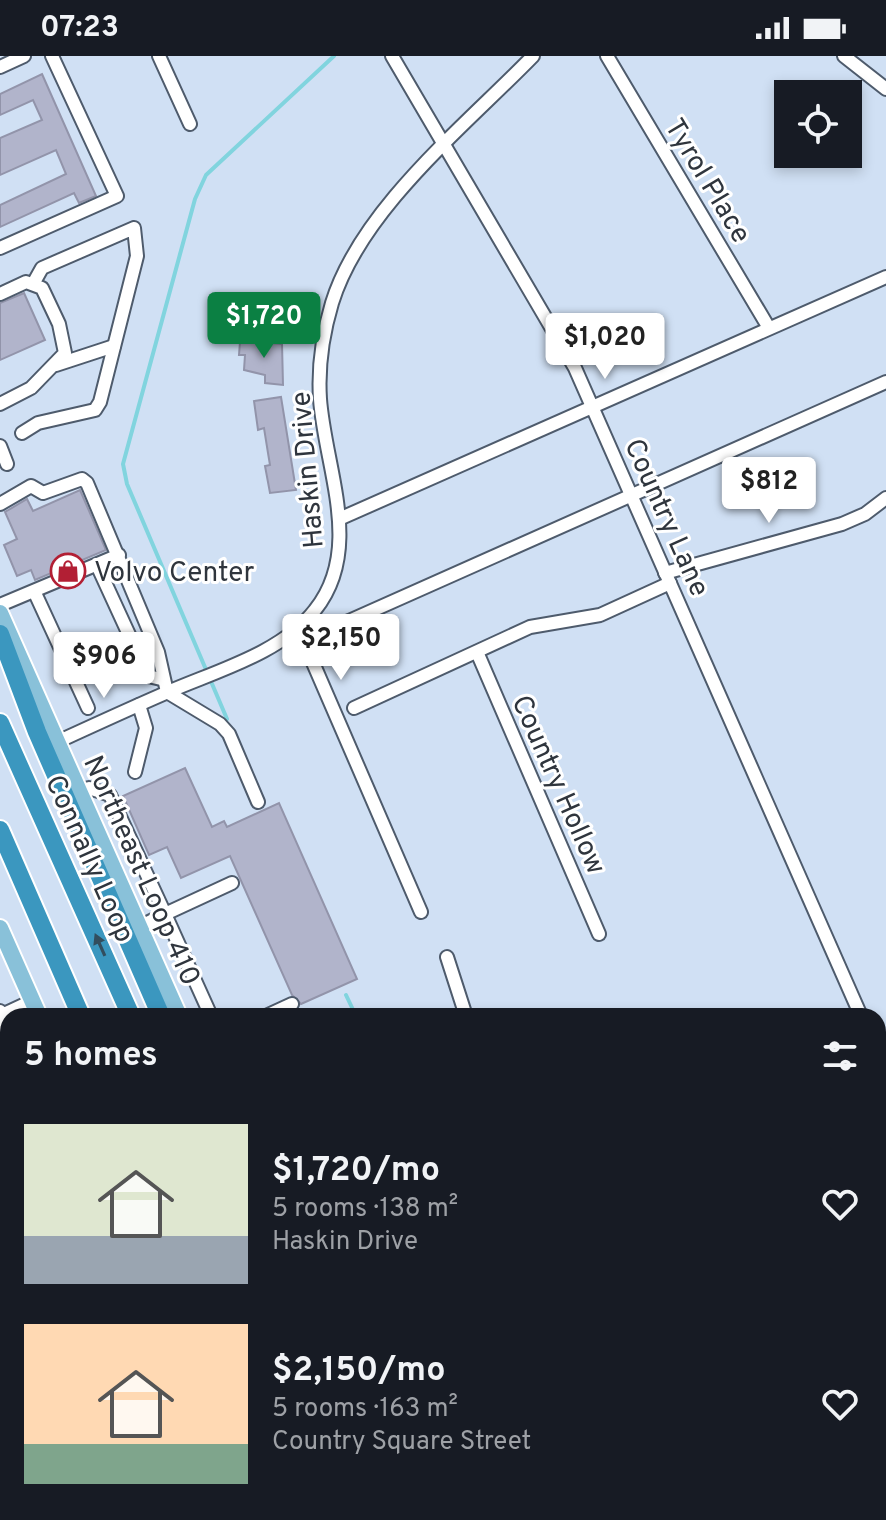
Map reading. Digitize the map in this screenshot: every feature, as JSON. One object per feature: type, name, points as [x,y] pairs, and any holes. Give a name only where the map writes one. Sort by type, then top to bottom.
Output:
[{"type":"highway","points":[[0,634],[37,732],[158,1008]]},
{"type":"highway","name":"Connally Loop","points":[[0,723],[127,1008]]},
{"type":"highway","points":[[0,830],[78,1008]]},
{"type":"main road","name":"Northeast Loop 410","points":[[0,613],[175,1008]]},
{"type":"main road","points":[[1,935],[36,1008]]},
{"type":"street","points":[[0,67],[24,56]]},
{"type":"street","points":[[0,248],[117,196],[52,56]]},
{"type":"street","points":[[159,56],[190,124]]},
{"type":"street","name":"Country Lane","points":[[392,56],[575,368],[857,1008]]},
{"type":"street","name":"Haskin Drive","points":[[57,742],[226,666],[300,626],[318,607],[334,579],[339,552],[339,519],[320,398],[323,347],[331,305],[341,278],[369,228],[533,56]]},
{"type":"street","name":"Tyrol Place","points":[[607,56],[769,328]]},
{"type":"street","points":[[844,56],[886,89]]},
{"type":"street","points":[[22,433],[38,423],[95,410],[137,256],[134,228],[42,268],[33,284]]},
{"type":"street","points":[[339,519],[886,277]]},
{"type":"street","points":[[0,294],[26,282],[42,288],[59,324],[65,353],[31,388],[0,404]]},
{"type":"street","points":[[55,365],[114,346]]},
{"type":"street","points":[[300,626],[324,630],[349,621],[886,382]]},
{"type":"street","points":[[0,446],[7,464]]},
{"type":"street","points":[[0,504],[31,486],[43,493],[82,479],[97,502],[158,652],[161,679],[167,692],[220,724],[229,734],[258,802]]},
{"type":"street","points":[[354,708],[548,622],[600,615],[668,578],[842,524],[865,514],[886,498]]},
{"type":"street","points":[[0,605],[35,593],[119,555]]},
{"type":"street","points":[[97,565],[148,676],[161,679]]},
{"type":"street","points":[[35,593],[88,708]]},
{"type":"street","points":[[300,626],[421,912]]},
{"type":"street","name":"Country Hollow","points":[[477,652],[599,934]]},
{"type":"street","points":[[135,772],[146,728],[139,705]]},
{"type":"street","points":[[79,792],[89,788],[110,795],[207,1008]]},
{"type":"street","points":[[139,927],[232,883]]},
{"type":"street","points":[[447,957],[463,1008]]},
{"type":"street","points":[[283,1008],[292,1004]]},
{"type":"building","points":[[42,74],[96,196],[79,203],[74,193],[0,227],[0,205],[66,174],[56,150],[0,175],[0,138],[42,120],[33,100],[0,115],[0,94]]},
{"type":"building","points":[[24,293],[45,340],[0,360],[0,303]]},
{"type":"building","points":[[240,342],[282,344],[283,385],[265,383],[265,375],[244,370],[245,355],[239,355]]},
{"type":"building","points":[[281,397],[296,490],[270,493],[265,466],[270,465],[264,428],[258,430],[254,401]]},
{"type":"building","points":[[80,490],[106,550],[35,580],[31,570],[17,576],[4,545],[17,539],[5,512],[27,499],[33,511]]},
{"type":"building","points":[[185,768],[212,827],[224,821],[227,827],[279,803],[357,979],[301,1004],[292,995],[230,856],[181,878],[167,847],[149,855],[123,796]]},
{"type":"waterway","points":[[227,719],[127,484],[123,464],[195,199],[206,175],[334,56]]},
{"type":"waterway","points":[[346,995],[352,1008]]},
{"type":"place","name":"Volvo Center","points":[[68,571]]}]
